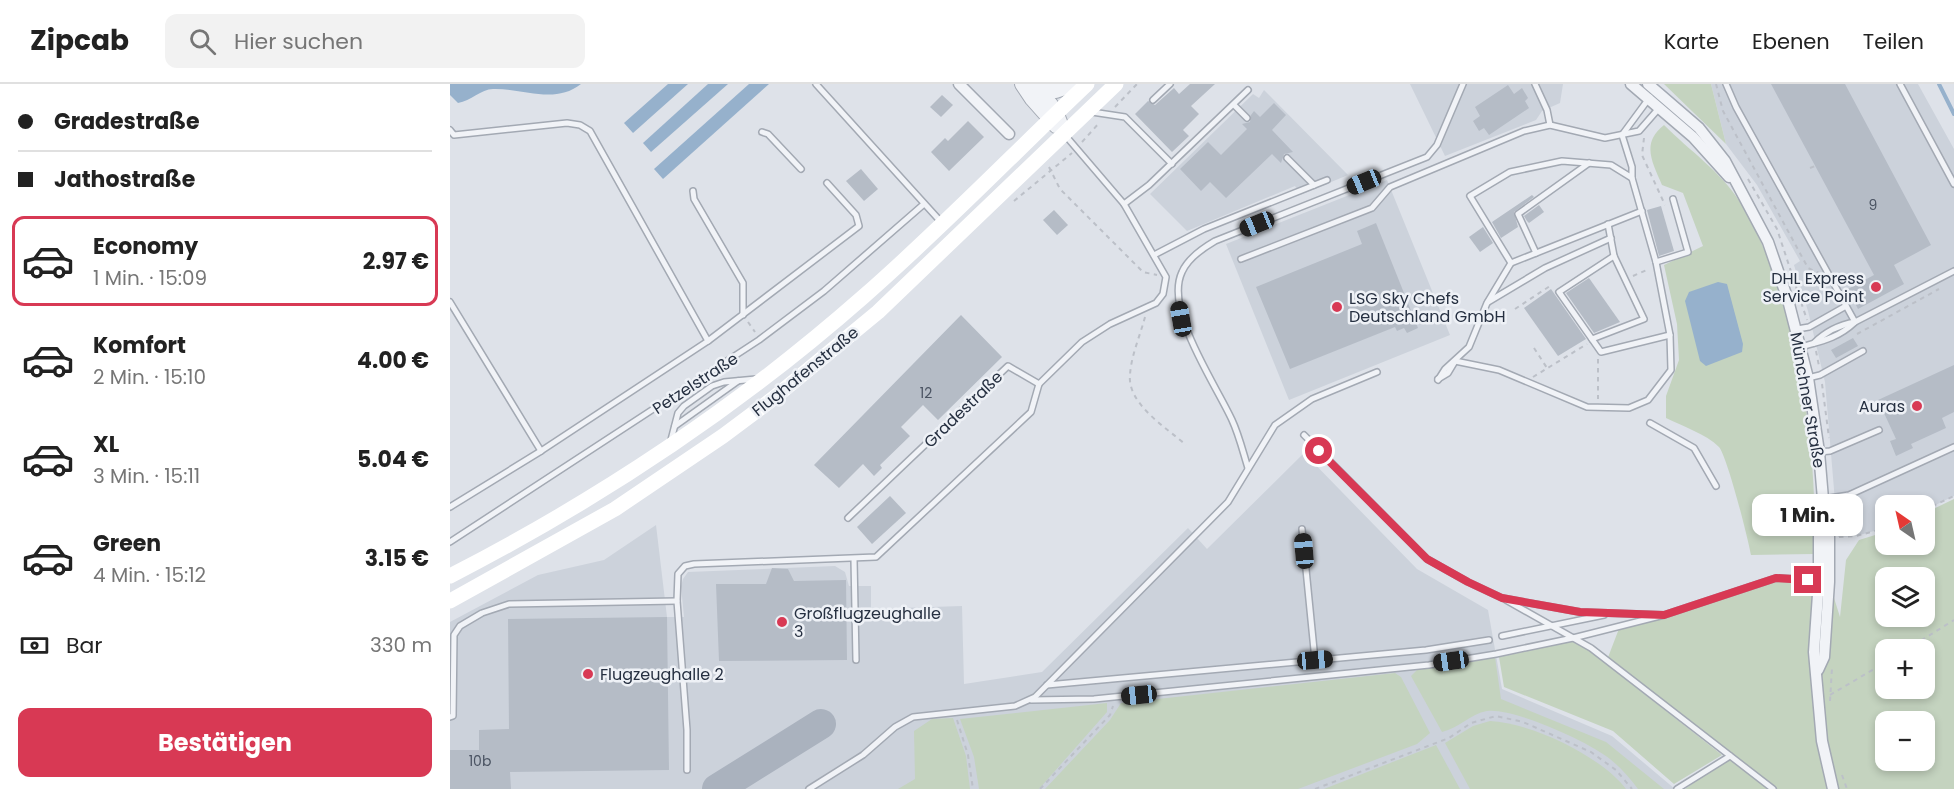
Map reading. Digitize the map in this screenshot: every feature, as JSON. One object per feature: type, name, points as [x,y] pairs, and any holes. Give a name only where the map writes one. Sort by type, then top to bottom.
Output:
[{"type":"main road","name":"Flughafenstraße","points":[[450,576],[541,528],[670,446],[764,378],[864,297],[1087,84]]},
{"type":"main road","name":"Flughafenstraße","points":[[450,601],[615,509],[775,397],[878,312],[1116,84]]},
{"type":"street","points":[[958,84],[1009,134]]},
{"type":"street","points":[[1024,84],[1039,92],[1056,92],[1076,84]]},
{"type":"street","points":[[1024,84],[1054,116]]},
{"type":"street","name":"Münchner Straße","points":[[1631,84],[1651,91],[1706,150],[1748,201],[1778,268],[1797,329],[1825,451],[1823,499],[1819,522],[1824,581],[1824,657],[1818,670],[1818,696],[1822,741],[1833,789]]},
{"type":"street","points":[[1039,92],[1064,134]]},
{"type":"street","name":"Münchner Straße","points":[[1823,499],[1830,538],[1824,581]]},
{"type":"lane","points":[[816,84],[942,224]]},
{"type":"lane","points":[[1153,100],[1170,84]]},
{"type":"lane","points":[[1248,468],[1233,422],[1181,319],[1177,297],[1182,272],[1198,251],[1215,241],[1427,157],[1437,145],[1463,84]]},
{"type":"lane","points":[[1535,84],[1547,110],[1550,125]]},
{"type":"lane","points":[[1726,84],[1736,107],[1855,322]]},
{"type":"lane","points":[[1900,84],[1954,184]]},
{"type":"lane","points":[[1124,204],[1172,164],[1248,90]]},
{"type":"lane","points":[[1622,135],[1651,91]]},
{"type":"lane","points":[[1241,260],[1372,208],[1390,187],[1524,131],[1550,125],[1605,138],[1622,135],[1639,131],[1663,103]]},
{"type":"lane","points":[[1234,105],[1247,118]]},
{"type":"lane","points":[[1088,111],[1125,117],[1172,164]]},
{"type":"lane","points":[[1131,122],[1137,116]]},
{"type":"lane","points":[[450,130],[454,135],[567,123],[580,125],[590,131],[708,341]]},
{"type":"lane","points":[[762,132],[768,134],[801,169]]},
{"type":"lane","points":[[687,770],[687,730],[677,601],[678,574],[685,566],[876,557],[1031,412],[1039,384],[1082,342],[1110,324],[1156,303],[1163,294],[1166,277],[1124,204],[1064,134]]},
{"type":"lane","points":[[1622,135],[1657,264],[1670,335],[1671,370],[1648,400],[1629,408],[1587,407],[1499,370],[1455,361],[1469,347],[1487,303],[1511,263],[1641,211]]},
{"type":"lane","points":[[1287,158],[1314,185]]},
{"type":"lane","points":[[1511,263],[1470,196],[1510,172],[1562,161],[1611,165],[1632,178]]},
{"type":"lane","points":[[1536,253],[1518,214],[1589,164]]},
{"type":"lane","points":[[1154,255],[1204,229],[1327,180]]},
{"type":"lane","points":[[450,507],[541,451],[708,341],[859,226],[856,215],[827,183]]},
{"type":"lane","points":[[693,191],[694,199],[743,283],[743,315]]},
{"type":"lane","points":[[1657,264],[1688,252],[1673,199]]},
{"type":"lane","name":"Petzelstraße","points":[[450,542],[759,340],[825,291],[924,204]]},
{"type":"lane","points":[[1592,340],[1644,319],[1614,256],[1608,224]]},
{"type":"lane","points":[[1487,303],[1545,268],[1611,238]]},
{"type":"lane","points":[[1614,256],[1559,292],[1592,340],[1601,352],[1670,335]]},
{"type":"lane","points":[[1801,347],[1825,342],[1844,332],[1855,322],[1954,271]]},
{"type":"lane","points":[[450,302],[541,451]]},
{"type":"lane","points":[[1797,329],[1809,327],[1846,306]]},
{"type":"lane","points":[[1808,378],[1820,375],[1863,351]]},
{"type":"lane","name":"Gradestraße","points":[[848,518],[1008,366],[1039,384]]},
{"type":"lane","points":[[809,789],[863,755],[904,720],[913,717],[1015,706],[1030,700],[1228,502],[1275,425],[1312,399],[1377,372]]},
{"type":"lane","points":[[670,446],[678,412],[684,406],[712,386],[724,382],[764,378]]},
{"type":"lane","points":[[675,426],[739,381]]},
{"type":"lane","points":[[1650,423],[1694,448],[1716,486]]},
{"type":"lane","points":[[1825,451],[1879,430]]},
{"type":"lane","points":[[1304,435],[1427,559],[1591,648],[1773,789]]},
{"type":"lane","points":[[1823,499],[1849,495],[1954,447]]},
{"type":"lane","points":[[1302,529],[1315,660]]},
{"type":"lane","points":[[854,559],[856,660]]},
{"type":"lane","points":[[1030,700],[1116,697],[1429,664],[1496,654],[1574,638],[1664,615],[1776,578],[1824,581]]},
{"type":"lane","points":[[1502,598],[1580,612],[1664,615]]},
{"type":"lane","points":[[450,717],[453,716],[454,635],[460,626],[482,613],[509,604],[677,601]]},
{"type":"lane","points":[[1502,636],[1611,613]]},
{"type":"lane","points":[[1047,685],[1426,650],[1488,640]]},
{"type":"lane","points":[[1677,789],[1730,756]]},
{"type":"path","points":[[1062,162],[1137,84]]},
{"type":"path","points":[[1716,84],[1723,111],[1803,259],[1808,268],[1818,272],[1823,280]]},
{"type":"path","points":[[1646,134],[1643,140],[1642,155],[1666,209]]},
{"type":"path","points":[[1810,168],[1815,165]]},
{"type":"path","points":[[1052,170],[1060,189],[1143,272],[1166,277]]},
{"type":"path","points":[[1742,170],[1777,229],[1809,327]]},
{"type":"path","points":[[1627,278],[1657,264]]},
{"type":"path","points":[[1515,309],[1550,286],[1557,295]]},
{"type":"path","points":[[1857,334],[1944,287]]},
{"type":"path","points":[[1147,308],[1131,366],[1129,378],[1131,386],[1140,404],[1186,445]]},
{"type":"path","points":[[743,315],[759,340]]},
{"type":"path","points":[[1525,381],[1592,340]]},
{"type":"path","points":[[1814,344],[1820,375],[1825,451]]},
{"type":"path","points":[[1534,348],[1547,368]]},
{"type":"path","points":[[1598,353],[1598,407]]},
{"type":"path","points":[[1935,505],[1954,496]]},
{"type":"path","points":[[1830,538],[1856,536],[1875,531]]},
{"type":"path","points":[[1924,639],[1954,620]]},
{"type":"path","points":[[1831,706],[1832,661]]},
{"type":"path","points":[[1818,696],[1830,695],[1875,668]]},
{"type":"path","points":[[1040,789],[1110,716],[1116,697]]},
{"type":"path","points":[[953,712],[968,755],[973,789]]},
{"type":"path","points":[[1315,789],[1449,738],[1471,723],[1496,716],[1523,722],[1591,752],[1616,770],[1632,789]]},
{"type":"path","points":[[1841,773],[1846,789]]},
{"type":"shaded area","points":[[1410,84],[1563,84],[1560,103],[1542,111],[1536,120],[1445,156]]},
{"type":"shaded area","points":[[1711,84],[1918,84],[1954,149],[1954,496],[1935,505],[1935,495],[1875,495],[1875,531],[1856,536],[1838,537],[1825,382],[1794,265],[1800,261],[1757,185],[1726,144]]},
{"type":"shaded area","points":[[1264,90],[1348,175],[1300,195],[1295,186],[1187,231],[1150,194],[1253,94],[1259,98]]},
{"type":"shaded area","points":[[1387,180],[1450,335],[1289,400],[1226,244]]},
{"type":"shaded area","points":[[1304,453],[1417,569],[1488,610],[1502,689],[1612,736],[1675,789],[450,789],[450,622],[538,575],[604,560],[656,525],[667,617],[684,617],[681,586],[688,572],[835,566],[845,572],[849,586],[871,586],[871,609],[962,606],[964,684],[1042,672],[1188,528],[1207,549]]},
{"type":"green space","points":[[1664,84],[1711,84],[1726,144]]},
{"type":"green space","points":[[1664,125],[1714,171],[1740,202],[1776,280],[1800,372],[1808,420],[1815,512],[1814,554],[1751,555],[1732,481],[1719,447],[1701,434],[1666,418],[1666,396],[1679,360],[1677,324],[1664,265],[1703,246],[1683,193],[1662,185],[1652,161],[1653,139]]},
{"type":"green space","points":[[1954,499],[1954,789],[1685,789],[1729,757],[1607,660],[1620,626],[1776,578],[1829,582],[1840,617],[1846,560],[1859,540],[1875,535],[1875,555],[1935,555],[1935,508]]},
{"type":"green space","points":[[1574,641],[1590,651],[1722,755],[1674,784],[1613,731],[1504,687],[1499,657]]},
{"type":"green space","points":[[1495,657],[1501,699],[1606,742],[1664,789],[1638,789],[1610,759],[1600,752],[1569,735],[1514,714],[1487,711],[1442,732],[1411,676],[1417,670]]},
{"type":"green space","points":[[1395,673],[1401,677],[1430,733],[1417,744],[1298,789],[1045,789],[1110,720],[1121,703]]},
{"type":"green space","points":[[1107,703],[1107,712],[1039,789],[979,789],[974,757],[960,719]]},
{"type":"green space","points":[[953,718],[966,756],[970,789],[898,789],[915,779],[914,731],[932,719]]},
{"type":"green space","points":[[1490,721],[1525,728],[1564,743],[1600,765],[1626,789],[1470,789],[1445,743],[1473,726]]},
{"type":"green space","points":[[1436,745],[1460,789],[1324,789]]},
{"type":"water","points":[[450,84],[581,84],[560,94],[549,95],[493,89],[458,103],[450,95]]},
{"type":"water","points":[[668,84],[688,84],[633,133],[624,123]]},
{"type":"water","points":[[708,84],[728,84],[651,152],[643,143]]},
{"type":"water","points":[[749,84],[769,84],[663,179],[654,169]]},
{"type":"water","points":[[1718,282],[1727,284],[1743,344],[1742,352],[1706,366],[1700,361],[1685,301],[1689,292]]},
{"type":"building","points":[[1190,84],[1215,84],[1191,106],[1199,114],[1183,130],[1189,136],[1172,152],[1135,114],[1148,101],[1155,105],[1174,88],[1179,94]]},
{"type":"building","points":[[1771,84],[1845,84],[1931,245],[1894,265],[1904,284],[1858,309],[1848,289],[1874,275]]},
{"type":"building","points":[[1508,85],[1514,94],[1522,88],[1528,98],[1525,101],[1529,108],[1489,135],[1484,128],[1479,131],[1473,121],[1480,116],[1475,107]]},
{"type":"building","points":[[942,95],[953,105],[941,117],[930,107]]},
{"type":"building","points":[[1274,103],[1286,115],[1272,130],[1293,152],[1284,154],[1281,163],[1272,154],[1226,198],[1210,182],[1201,191],[1180,169],[1208,142],[1221,155],[1247,129],[1242,124],[1250,122],[1254,111],[1260,117]]},
{"type":"building","points":[[968,121],[984,137],[949,171],[931,152],[945,138],[948,141]]},
{"type":"building","points":[[861,169],[878,189],[864,201],[846,181]]},
{"type":"building","points":[[1532,195],[1534,197],[1514,212],[1518,227],[1501,238],[1492,222]]},
{"type":"building","points":[[1539,205],[1544,212],[1529,223],[1524,216]]},
{"type":"building","points":[[1661,206],[1674,251],[1659,256],[1647,210]]},
{"type":"building","points":[[1054,210],[1068,225],[1057,235],[1043,220]]},
{"type":"building","name":"LSG Sky Chefs Deutschland GmbH","points":[[1376,223],[1418,328],[1407,333],[1404,328],[1397,331],[1395,327],[1290,369],[1256,287],[1362,244],[1357,231]]},
{"type":"building","points":[[1483,227],[1493,243],[1480,252],[1469,237]]},
{"type":"building","points":[[1589,278],[1620,322],[1594,333],[1566,293]]},
{"type":"building","points":[[1551,289],[1586,339],[1558,356],[1524,308]]},
{"type":"building","points":[[961,315],[1002,357],[938,420],[923,405],[901,427],[910,436],[880,465],[882,468],[874,476],[863,464],[839,488],[814,465]]},
{"type":"building","points":[[1853,338],[1858,346],[1836,358],[1831,350]]},
{"type":"building","name":"Auras","points":[[1954,365],[1954,412],[1942,418],[1946,428],[1911,444],[1913,448],[1896,456],[1890,441],[1896,439],[1878,400]]},
{"type":"building","points":[[890,496],[906,513],[872,544],[857,527]]},
{"type":"building","name":"Großflugzeughalle 3","points":[[772,568],[788,569],[794,581],[846,580],[847,660],[719,661],[716,584],[766,584]]},
{"type":"building","name":"Flugzeughalle 2","points":[[667,617],[669,770],[510,772],[511,789],[450,789],[450,750],[479,750],[479,730],[509,729],[508,619]]},
{"type":"waterway","points":[[1939,84],[1954,114]]},
{"type":"taxiway","points":[[717,789],[821,724]]},
{"type":"place","name":"DHL Express Service Point","points":[[1876,287]]},
{"type":"place","name":"LSG Sky Chefs Deutschland GmbH","points":[[1337,307]]},
{"type":"place","name":"Auras","points":[[1917,406]]},
{"type":"place","name":"Großflugzeughalle 3","points":[[782,622]]},
{"type":"place","name":"Flugzeughalle 2","points":[[588,674]]},
{"type":"route","points":[[1319,451],[1427,559],[1502,598],[1580,612],[1664,615],[1776,578],[1808,580]]}]
